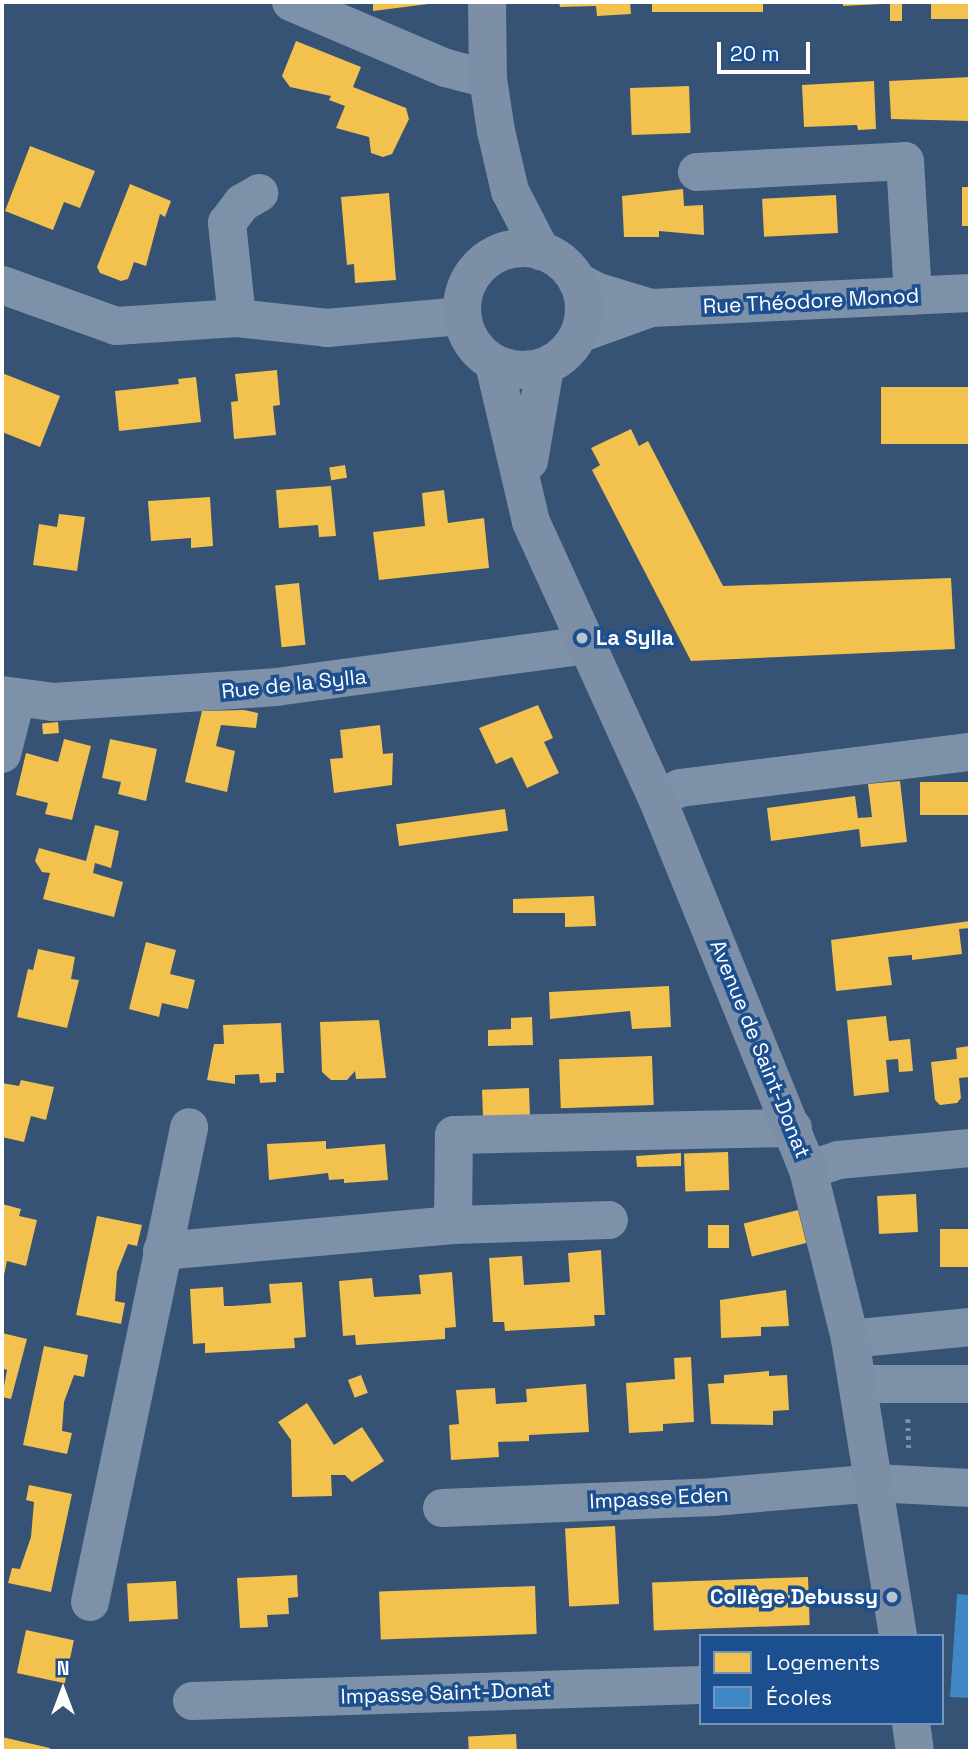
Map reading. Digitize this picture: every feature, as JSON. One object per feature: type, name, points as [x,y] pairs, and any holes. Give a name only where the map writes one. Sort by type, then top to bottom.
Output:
[{"type":"main road","points":[[487,2],[488,79],[510,191],[541,251]]},
{"type":"main road","points":[[496,254],[510,191]]},
{"type":"main road","points":[[518,248],[541,251],[568,268],[577,281],[584,317],[579,334],[565,354],[545,367],[519,371],[494,364],[471,344],[461,316],[469,280],[496,254],[518,248]]},
{"type":"main road","name":"Avenue de Saint-Donat","points":[[494,364],[526,491],[531,522],[657,798],[808,1170],[859,1384],[892,1484],[898,1634]]},
{"type":"main road","name":"Avenue de Saint-Donat","points":[[526,491],[533,420],[545,367]]},
{"type":"main road","points":[[911,1725],[915,1751]]},
{"type":"street","points":[[291,2],[446,68],[488,79]]},
{"type":"street","points":[[697,172],[905,162],[913,296]]},
{"type":"street","points":[[236,318],[227,223],[242,202],[259,193]]},
{"type":"street","name":"Rue Théodore Monod","points":[[577,281],[598,292],[651,309]]},
{"type":"street","points":[[2,285],[116,326],[236,318],[327,328],[461,316]]},
{"type":"street","name":"Rue Théodore Monod","points":[[579,334],[651,309],[970,293]]},
{"type":"street","name":"Rue de la Sylla","points":[[9,697],[99,700],[276,687],[586,645]]},
{"type":"street","points":[[2,754],[9,697]]},
{"type":"street","points":[[657,798],[680,788],[970,752]]},
{"type":"street","points":[[90,1602],[189,1127]]},
{"type":"street","points":[[453,1226],[454,1135],[793,1128]]},
{"type":"street","points":[[808,1170],[838,1160],[970,1148]]},
{"type":"street","points":[[163,1251],[453,1226],[609,1220]]},
{"type":"street","points":[[850,1339],[970,1327]]},
{"type":"street","points":[[900,1334],[937,1346],[970,1348]]},
{"type":"street","points":[[859,1384],[908,1381],[970,1384]]},
{"type":"street","name":"Impasse Eden","points":[[442,1508],[713,1497],[892,1484],[970,1488]]},
{"type":"street","name":"Impasse Saint-Donat","points":[[192,1701],[699,1685]]},
{"type":"path","points":[[892,1484],[908,1381]]},
{"type":"building: Logements","points":[[373,2],[436,2],[436,3],[373,11]]},
{"type":"building: Logements","points":[[559,2],[630,2],[631,14],[597,16],[596,6],[560,7]]},
{"type":"building: Logements","points":[[652,2],[763,2],[763,12],[652,12]]},
{"type":"building: Logements","points":[[843,2],[881,2],[881,4],[843,6]]},
{"type":"building: Logements","points":[[890,2],[902,2],[902,21],[890,21]]},
{"type":"building: Logements","points":[[931,2],[968,2],[968,19],[931,19]]},
{"type":"building: Logements","points":[[296,41],[361,67],[353,87],[406,108],[409,119],[392,154],[383,157],[371,153],[369,137],[336,128],[345,106],[329,100],[331,96],[290,87],[282,76]]},
{"type":"building: Logements","points":[[970,77],[970,121],[891,119],[889,81]]},
{"type":"building: Logements","points":[[874,81],[876,129],[858,130],[857,125],[804,127],[802,85]]},
{"type":"building: Logements","points":[[689,86],[691,133],[632,135],[630,88]]},
{"type":"building: Logements","points":[[30,146],[95,171],[80,208],[64,202],[53,230],[5,211]]},
{"type":"building: Logements","points":[[130,184],[171,201],[165,217],[160,214],[146,266],[134,262],[128,279],[121,281],[100,273],[97,267]]},
{"type":"building: Logements","points":[[962,187],[970,187],[970,226],[962,226]]},
{"type":"building: Logements","points":[[683,189],[684,206],[703,205],[704,235],[659,231],[659,237],[624,237],[622,196]]},
{"type":"building: Logements","points":[[389,193],[396,280],[355,283],[354,264],[347,265],[341,197]]},
{"type":"building: Logements","points":[[836,195],[838,233],[764,237],[762,199]]},
{"type":"building: Logements","points":[[277,370],[280,405],[273,406],[276,435],[234,439],[231,402],[238,401],[235,374]]},
{"type":"building: Logements","points":[[2,373],[60,396],[40,447],[2,432]]},
{"type":"building: Logements","points":[[196,377],[201,422],[119,431],[115,391],[179,384],[178,379]]},
{"type":"building: Logements","points":[[881,387],[970,387],[970,444],[881,444]]},
{"type":"building: Logements","points":[[631,429],[639,446],[648,441],[723,586],[951,578],[955,649],[691,661],[592,470],[600,465],[591,448]]},
{"type":"building: Logements","points":[[345,465],[347,478],[331,480],[329,468]]},
{"type":"building: Logements","points":[[331,486],[336,536],[319,537],[318,525],[279,528],[276,490]]},
{"type":"building: Logements","points":[[444,490],[448,523],[484,518],[489,568],[379,580],[373,532],[425,526],[422,493]]},
{"type":"building: Logements","points":[[210,497],[213,546],[191,548],[191,538],[151,541],[148,501]]},
{"type":"building: Logements","points":[[59,514],[85,517],[77,571],[33,565],[39,524],[57,527]]},
{"type":"building: Logements","points":[[299,583],[305,645],[282,647],[275,586]]},
{"type":"building: Logements","points":[[538,705],[553,738],[544,742],[559,773],[527,788],[512,757],[496,764],[479,728]]},
{"type":"building: Logements","points":[[244,710],[258,713],[256,728],[221,725],[216,746],[235,751],[227,792],[185,782],[202,711]]},
{"type":"building: Logements","points":[[58,722],[59,733],[43,734],[42,723]]},
{"type":"building: Logements","points":[[380,725],[383,754],[393,753],[392,785],[334,793],[330,759],[343,758],[340,730]]},
{"type":"building: Logements","points":[[64,739],[91,746],[72,820],[45,814],[48,803],[16,795],[26,753],[58,762]]},
{"type":"building: Logements","points":[[110,739],[157,749],[146,801],[118,794],[121,782],[102,778]]},
{"type":"building: Logements","points":[[900,781],[907,842],[861,847],[859,829],[771,841],[767,808],[855,796],[858,818],[872,817],[868,784]]},
{"type":"building: Logements","points":[[920,782],[970,782],[970,815],[920,815]]},
{"type":"building: Logements","points":[[505,809],[508,831],[399,846],[396,824]]},
{"type":"building: Logements","points":[[95,825],[119,831],[111,868],[95,863],[93,873],[123,882],[114,917],[43,899],[50,873],[42,872],[35,861],[39,848],[86,861]]},
{"type":"building: Logements","points":[[594,896],[596,926],[565,927],[565,913],[513,913],[513,899]]},
{"type":"building: Logements","points":[[970,921],[970,928],[959,929],[962,954],[912,960],[912,955],[888,957],[892,985],[836,991],[831,940]]},
{"type":"building: Logements","points":[[146,942],[176,950],[170,974],[195,980],[188,1009],[162,1003],[159,1017],[129,1009]]},
{"type":"building: Logements","points":[[38,949],[75,957],[71,979],[79,980],[67,1028],[17,1017],[28,969],[33,970]]},
{"type":"building: Logements","points":[[669,986],[671,1027],[632,1029],[630,1011],[550,1019],[549,992]]},
{"type":"building: Logements","points":[[886,1016],[889,1041],[910,1039],[913,1071],[899,1072],[898,1059],[886,1060],[889,1092],[854,1096],[847,1020]]},
{"type":"building: Logements","points":[[532,1017],[533,1045],[488,1046],[488,1030],[511,1029],[511,1018]]},
{"type":"building: Logements","points":[[379,1020],[386,1078],[356,1079],[355,1071],[347,1080],[331,1080],[322,1072],[320,1022]]},
{"type":"building: Logements","points":[[281,1023],[284,1073],[276,1073],[276,1082],[260,1083],[259,1074],[235,1075],[235,1084],[207,1080],[214,1044],[224,1044],[223,1025]]},
{"type":"building: Logements","points":[[970,1046],[970,1077],[959,1078],[961,1098],[957,1103],[940,1105],[935,1100],[931,1062],[957,1059],[956,1048]]},
{"type":"building: Logements","points":[[652,1056],[654,1105],[561,1108],[559,1059]]},
{"type":"building: Logements","points":[[21,1080],[54,1087],[46,1120],[31,1116],[24,1142],[2,1137],[2,1083],[19,1086]]},
{"type":"building: Logements","points":[[529,1088],[530,1116],[483,1118],[482,1090]]},
{"type":"building: Logements","points":[[326,1141],[326,1149],[385,1144],[388,1180],[344,1183],[344,1179],[329,1180],[328,1173],[269,1180],[267,1144]]},
{"type":"building: Logements","points":[[728,1152],[729,1190],[685,1192],[684,1154]]},
{"type":"building: Logements","points":[[681,1153],[681,1166],[637,1167],[636,1156]]},
{"type":"building: Logements","points":[[916,1194],[918,1232],[879,1234],[877,1196]]},
{"type":"building: Logements","points":[[2,1204],[21,1209],[19,1216],[37,1220],[26,1266],[7,1261],[3,1280]]},
{"type":"building: Logements","points":[[798,1210],[806,1243],[752,1257],[744,1224]]},
{"type":"building: Logements","points":[[97,1216],[142,1225],[137,1246],[128,1244],[117,1272],[115,1301],[125,1303],[121,1324],[76,1315]]},
{"type":"building: Logements","points":[[708,1225],[729,1225],[729,1248],[708,1248]]},
{"type":"building: Logements","points":[[940,1229],[970,1229],[970,1267],[940,1267]]},
{"type":"building: Logements","points":[[601,1250],[605,1315],[594,1315],[595,1326],[505,1331],[504,1322],[493,1322],[489,1258],[522,1256],[524,1285],[570,1282],[568,1253]]},
{"type":"building: Logements","points":[[452,1272],[456,1327],[445,1328],[445,1339],[356,1345],[355,1335],[343,1336],[339,1281],[372,1278],[374,1297],[421,1294],[419,1275]]},
{"type":"building: Logements","points":[[302,1282],[306,1337],[294,1338],[295,1348],[205,1353],[205,1343],[193,1344],[190,1289],[223,1287],[224,1306],[232,1306],[271,1303],[269,1284]]},
{"type":"building: Logements","points":[[786,1290],[789,1326],[761,1327],[761,1336],[721,1338],[720,1300]]},
{"type":"building: Logements","points":[[2,1333],[27,1339],[11,1399],[2,1397],[7,1370],[2,1368]]},
{"type":"building: Logements","points":[[44,1346],[88,1355],[84,1377],[74,1375],[64,1402],[62,1431],[72,1433],[67,1454],[23,1445]]},
{"type":"building: Logements","points":[[691,1357],[694,1422],[663,1424],[663,1431],[629,1433],[626,1383],[675,1379],[674,1358]]},
{"type":"building: Logements","points":[[769,1371],[769,1376],[787,1375],[789,1410],[773,1411],[773,1425],[711,1424],[708,1384],[724,1383],[724,1375]]},
{"type":"building: Logements","points":[[361,1375],[368,1393],[355,1398],[348,1380]]},
{"type":"building: Logements","points":[[586,1384],[589,1432],[529,1435],[529,1441],[498,1442],[499,1457],[451,1460],[449,1425],[459,1424],[456,1390],[495,1388],[496,1404],[527,1402],[526,1389]]},
{"type":"building: Logements","points":[[307,1403],[334,1445],[362,1427],[384,1461],[352,1482],[345,1475],[331,1475],[332,1496],[292,1497],[291,1440],[278,1422]]},
{"type":"building: Logements","points":[[29,1485],[72,1494],[51,1592],[8,1583],[12,1568],[20,1569],[31,1537],[34,1502],[26,1500]]},
{"type":"building: Logements","points":[[615,1526],[619,1604],[569,1607],[565,1529]]},
{"type":"building: Logements","points":[[297,1575],[298,1597],[288,1598],[289,1614],[267,1615],[268,1627],[240,1628],[237,1578]]},
{"type":"building: Logements","points":[[808,1577],[810,1625],[654,1630],[652,1582]]},
{"type":"building: Logements","points":[[176,1581],[178,1619],[129,1622],[127,1584]]},
{"type":"building: Logements","points":[[535,1586],[537,1634],[381,1639],[379,1591]]},
{"type":"building: Logements","points":[[26,1630],[74,1640],[65,1683],[17,1673]]},
{"type":"building: Logements","points":[[516,1734],[517,1751],[469,1751],[468,1737]]},
{"type":"building: Logements","points":[[2,1737],[50,1748],[50,1751],[2,1751]]},
{"type":"building: Écoles","points":[[957,1594],[970,1595],[970,1698],[950,1697]]},
{"type":"place","name":"La Sylla","points":[[582,638]]},
{"type":"place","name":"Collège Debussy","points":[[892,1597]]}]
